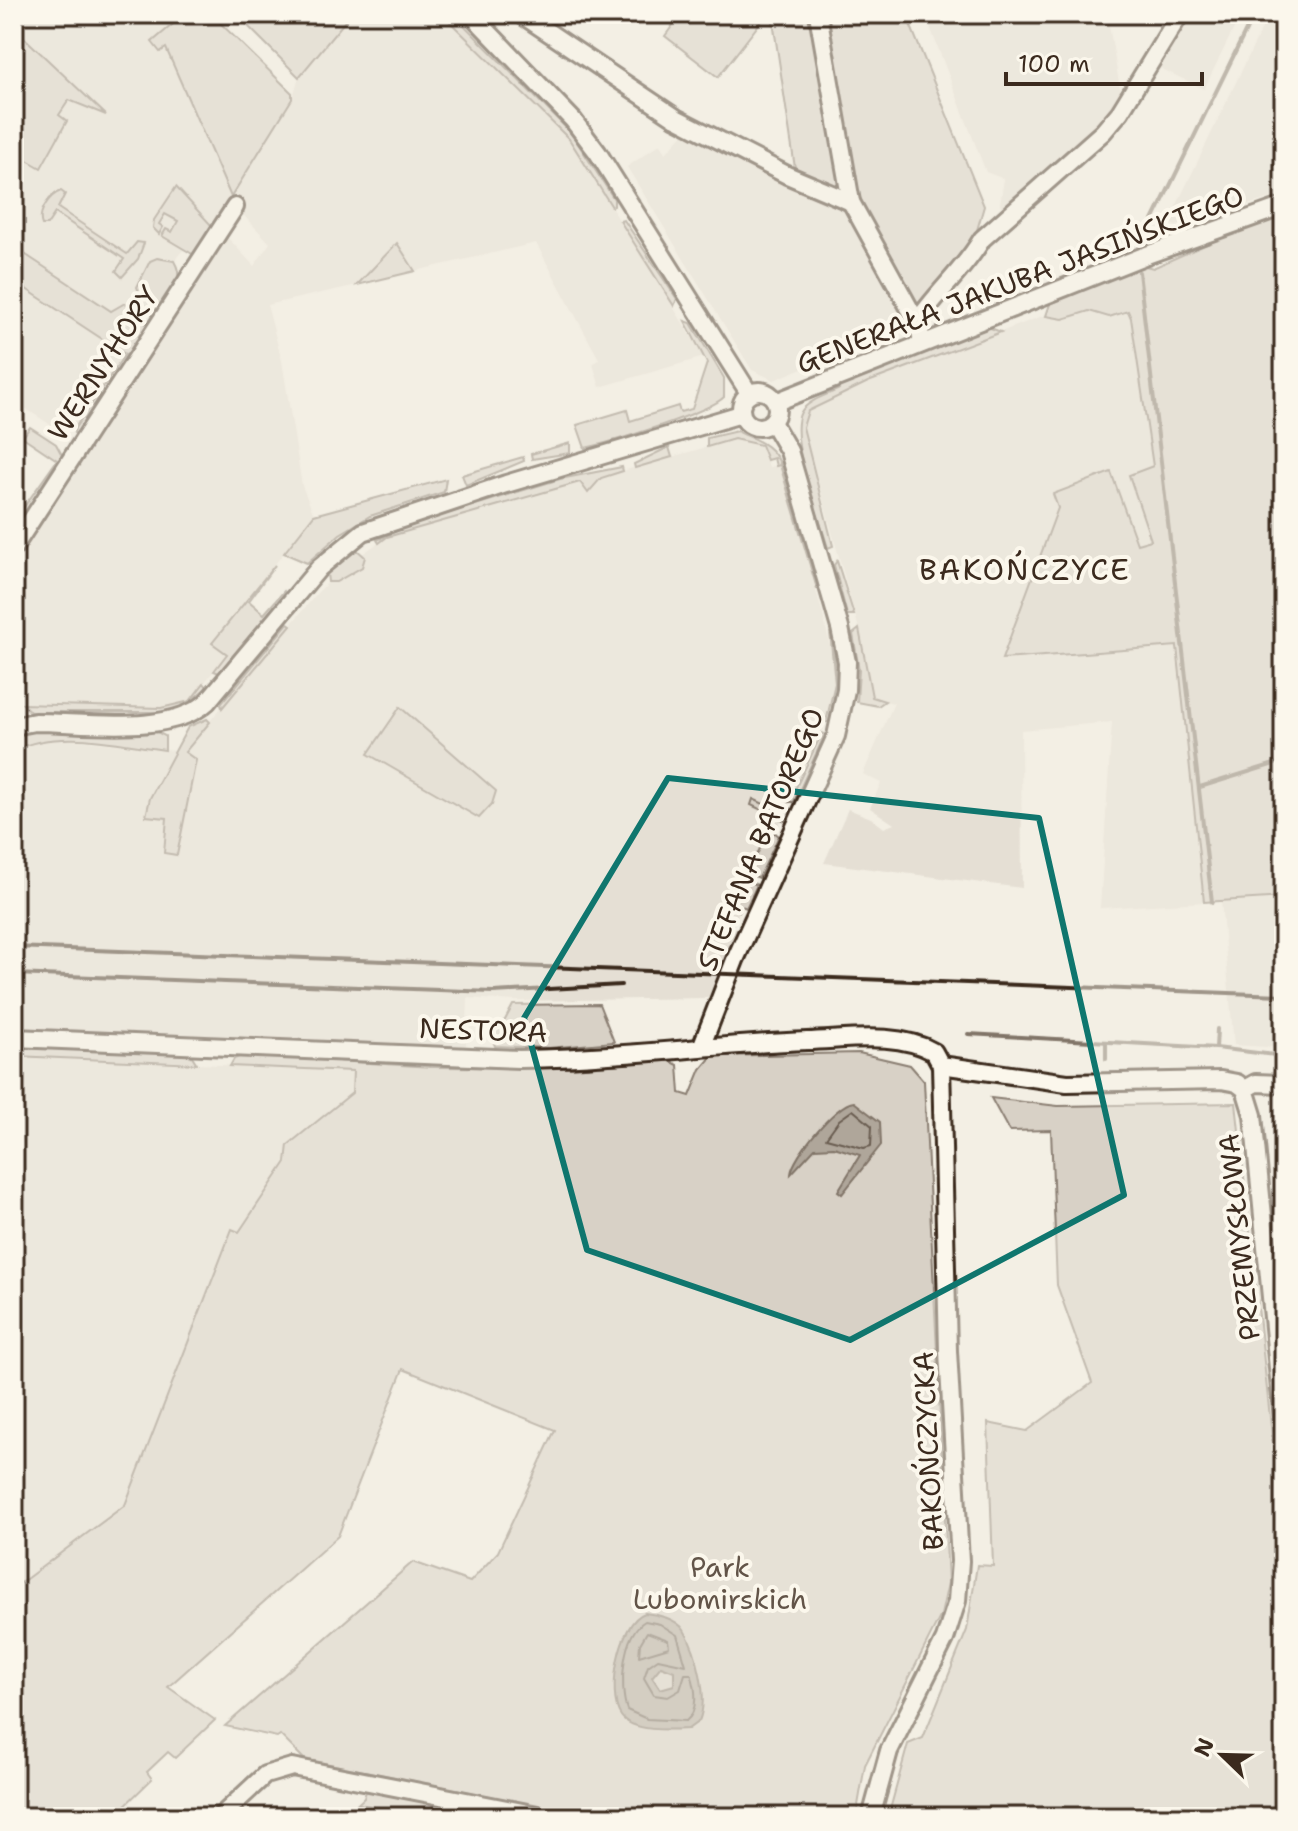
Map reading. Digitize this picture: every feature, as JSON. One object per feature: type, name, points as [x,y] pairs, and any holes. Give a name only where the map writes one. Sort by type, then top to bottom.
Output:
[{"type":"street","points":[[471,14],[556,101],[598,153],[749,393]]},
{"type":"street","points":[[521,14],[676,118],[787,175],[851,202]]},
{"type":"street","points":[[818,14],[851,202],[917,322],[923,343]]},
{"type":"street","points":[[917,322],[933,298],[969,261],[982,239],[1103,132],[1120,112],[1180,14]]},
{"type":"street","name":"GENERAŁA JAKUBA JASIŃSKIEGO","points":[[776,402],[1144,256],[1284,206]]},
{"type":"street","name":"WERNYHORY","points":[[14,547],[235,207]]},
{"type":"street","points":[[764,391],[776,402],[772,422],[763,427],[752,427],[741,414],[741,403],[749,393],[764,391]]},
{"type":"street","points":[[14,726],[35,722],[162,723],[185,718],[207,702],[319,568],[363,532],[506,484],[741,414]]},
{"type":"street","name":"STEFANA BATOREGO","points":[[702,1045],[735,960],[836,736],[846,690],[847,662],[840,628],[789,451],[772,422]]},
{"type":"street","name":"NESTORA","points":[[14,1038],[519,1059],[576,1058],[702,1045],[891,1040],[920,1044],[934,1052],[941,1065]]},
{"type":"street","points":[[941,1065],[1038,1081],[1221,1080],[1237,1083],[1245,1089],[1256,1083],[1284,1084]]},
{"type":"street","name":"BAKOŃCZYCKA","points":[[871,1817],[889,1751],[945,1639],[957,1601],[960,1561],[948,1351],[941,1065]]},
{"type":"street","name":"PRZEMYSŁOWA","points":[[1245,1089],[1253,1115],[1284,1429]]},
{"type":"street","points":[[220,1817],[265,1775],[292,1767],[548,1817]]},
{"type":"highlighted area","points":[[668,778],[1039,818],[1124,1195],[850,1340],[587,1250],[524,1018]]},
{"type":"shaded area","points":[[14,14],[196,14],[292,100],[299,77],[351,14],[442,14],[569,139],[704,357],[600,387],[593,364],[599,359],[536,243],[415,271],[396,243],[357,285],[267,305],[282,361],[302,486],[314,515],[213,642],[227,654],[190,701],[161,708],[23,704],[14,708],[14,564],[228,238],[254,266],[270,243],[229,200],[196,246],[182,251],[177,257],[158,304],[150,303],[144,313],[147,320],[77,428],[57,429],[14,401]]},
{"type":"shaded area","points":[[925,14],[1107,14],[1122,100],[1107,118],[1004,211],[1000,204],[1004,179],[986,172]]},
{"type":"shaded area","points":[[1191,14],[1241,14],[1204,89],[1160,68]]},
{"type":"shaded area","points":[[1269,14],[1284,14],[1284,194],[1176,226],[1168,223]]},
{"type":"shaded area","points":[[688,129],[851,211],[909,324],[774,380],[752,370],[627,167],[660,144],[666,153]]},
{"type":"shaded area","points":[[1138,280],[1204,902],[1100,908],[1112,722],[1021,730],[1022,888],[824,863],[848,809],[871,818],[884,828],[894,824],[870,808],[881,783],[863,774],[894,703],[872,698],[859,629],[803,427],[808,411],[868,382]]},
{"type":"shaded area","points":[[735,439],[762,445],[769,467],[780,465],[823,615],[834,665],[835,683],[821,734],[732,927],[737,929],[708,998],[515,1001],[468,998],[466,1047],[14,1031],[14,750],[33,741],[57,738],[184,752],[319,591],[349,563],[387,537],[580,482],[587,493],[601,477]],"holes":[[[392,716],[466,811],[368,754]]]},
{"type":"shaded area","points":[[1284,897],[1284,1048],[1234,1045],[1221,901]]},
{"type":"shaded area","points":[[14,1056],[353,1071],[352,1093],[288,1145],[286,1162],[239,1233],[232,1230],[125,1505],[14,1588]]},
{"type":"shaded area","points":[[358,1803],[428,1817],[355,1817]]},
{"type":"green space","points":[[185,14],[211,14],[292,93],[292,99],[231,197],[166,48],[160,52],[152,42]]},
{"type":"green space","points":[[236,14],[351,14],[299,77]]},
{"type":"green space","points":[[442,14],[453,14],[571,133],[614,199],[614,206],[569,139]]},
{"type":"green space","points":[[681,14],[762,14],[763,19],[718,77],[665,36]]},
{"type":"green space","points":[[772,14],[813,14],[841,187],[816,182],[795,168]]},
{"type":"green space","points":[[825,14],[906,14],[984,206],[975,237],[919,310],[857,201]]},
{"type":"green space","points":[[14,28],[106,115],[69,100],[59,115],[67,121],[41,168],[27,160],[14,179],[14,109],[21,88],[14,85]]},
{"type":"green space","points":[[176,187],[212,226],[194,255],[162,236],[166,229],[172,232],[178,221],[165,214],[159,224],[163,227],[159,234],[153,228],[154,220]]},
{"type":"green space","points":[[61,191],[65,194],[58,208],[127,254],[137,242],[144,243],[138,259],[122,277],[116,271],[124,259],[55,213],[47,225],[42,225],[41,215],[45,205]]},
{"type":"green space","points":[[1284,215],[1284,630],[1276,634],[1284,658],[1284,897],[1204,902],[1177,646],[1002,659],[1058,508],[1053,494],[1111,472],[1137,544],[1151,540],[1129,475],[1153,466],[1131,318],[1128,311],[1109,317],[1089,311],[1063,319],[1046,316],[1050,304],[1142,265],[1153,268],[1234,232]]},
{"type":"green space","points":[[624,220],[677,299],[674,306],[620,221]]},
{"type":"green space","points":[[397,243],[415,271],[357,285]]},
{"type":"green space","points":[[14,247],[111,311],[125,303],[135,307],[142,312],[148,324],[149,329],[79,434],[74,433],[75,428],[125,354],[14,281]]},
{"type":"green space","points":[[157,258],[174,261],[178,273],[174,289],[163,305],[158,306],[140,294],[137,287],[150,261]]},
{"type":"green space","points":[[685,321],[691,323],[724,378],[724,397],[700,411],[585,448],[577,425],[627,410],[630,421],[678,406],[680,412],[692,409],[707,363]]},
{"type":"green space","points":[[988,327],[1001,332],[868,382],[808,411],[803,427],[833,546],[828,548],[801,458],[798,424],[801,412],[813,401],[839,389],[838,385]]},
{"type":"green space","points":[[30,427],[56,444],[63,457],[14,534],[14,521],[57,460],[23,437]]},
{"type":"green space","points":[[737,431],[768,447],[781,465],[817,589],[780,465],[776,466],[774,458],[767,460],[761,445],[734,439],[707,447],[707,438]]},
{"type":"green space","points":[[570,443],[570,453],[532,459],[531,454]]},
{"type":"green space","points":[[669,447],[672,457],[635,468],[634,464]]},
{"type":"green space","points":[[523,457],[524,461],[466,485],[462,475]]},
{"type":"green space","points":[[622,467],[623,471],[601,478],[588,493],[580,482],[387,537],[379,543],[377,540],[407,526],[560,479]]},
{"type":"green space","points":[[446,479],[444,492],[370,516],[340,534],[307,563],[284,553],[314,515]]},
{"type":"green space","points":[[355,548],[365,557],[362,567],[336,582],[328,582],[327,573]]},
{"type":"green space","points":[[837,561],[854,615],[847,615],[834,565]]},
{"type":"green space","points":[[275,565],[249,601],[264,614],[285,593],[219,673],[214,671],[227,654],[212,643]]},
{"type":"green space","points":[[288,623],[291,625],[222,708],[221,704]]},
{"type":"green space","points":[[859,629],[872,697],[885,701],[878,706],[857,702],[859,670],[853,634]]},
{"type":"green space","points":[[830,632],[836,677],[832,711],[829,722],[826,722],[835,683]]},
{"type":"green space","points":[[204,683],[207,687],[184,707],[164,712],[30,712],[23,704],[161,708],[190,701]]},
{"type":"green space","points":[[400,707],[496,791],[492,804],[479,818],[368,754]]},
{"type":"green space","points":[[207,719],[210,722],[185,752],[196,760],[177,855],[164,853],[167,818],[146,816],[150,798],[188,727]]},
{"type":"green space","points":[[61,729],[157,732],[165,736],[165,750],[69,739],[32,743],[14,750],[14,734]]},
{"type":"green space","points":[[822,733],[825,734],[794,802],[789,802]]},
{"type":"green space","points":[[753,799],[783,813],[785,821],[751,805]]},
{"type":"green space","points":[[774,832],[779,836],[759,878],[748,873],[766,836],[772,837]]},
{"type":"green space","points":[[739,876],[757,885],[746,908],[742,906],[739,911],[727,903]]},
{"type":"green space","points":[[599,1004],[614,1042],[549,1048],[495,1046],[490,1032],[505,1020],[513,1005]]},
{"type":"green space","points":[[14,1045],[190,1053],[197,1064],[15,1056]]},
{"type":"green space","name":"Park Lubomirskich","points":[[859,1053],[910,1065],[924,1081],[948,1583],[941,1615],[865,1765],[856,1817],[595,1817],[304,1759],[280,1735],[277,1737],[225,1726],[413,1562],[470,1582],[498,1552],[555,1430],[403,1369],[338,1536],[168,1687],[215,1720],[175,1758],[168,1752],[147,1772],[152,1779],[113,1817],[14,1817],[14,1588],[125,1505],[232,1229],[239,1232],[286,1162],[288,1145],[352,1093],[353,1071],[230,1066],[234,1059],[244,1055],[431,1067],[573,1068],[668,1060],[678,1065],[680,1093],[690,1096],[701,1069],[712,1056]]},
{"type":"green space","points":[[991,1098],[1058,1106],[1236,1103],[1284,1547],[1284,1817],[888,1817],[908,1744],[923,1738],[967,1630],[977,1565],[993,1566],[988,1423],[1027,1431],[1092,1383],[1057,1285],[1051,1130],[1009,1131]]},
{"type":"green space","points":[[366,1791],[453,1808],[459,1817],[428,1817],[359,1804],[355,1817],[344,1817],[364,1798]]},
{"type":"water","points":[[854,1102],[880,1122],[881,1145],[842,1194],[838,1191],[860,1155],[834,1147],[815,1148],[791,1174],[816,1132],[837,1111]]},
{"type":"water","points":[[645,1613],[666,1618],[681,1626],[689,1639],[700,1675],[703,1700],[699,1721],[688,1729],[642,1727],[621,1716],[617,1706],[615,1676],[622,1644],[636,1619]],"holes":[[[661,1666],[674,1671],[674,1685],[660,1689],[652,1677]]]},
{"type":"waterway","points":[[1143,241],[1254,14]]},
{"type":"waterway","points":[[1139,272],[1212,902]]},
{"type":"waterway","points":[[1200,787],[1284,761]]},
{"type":"waterway","points":[[1217,1029],[1216,1048],[1284,1056]]},
{"type":"waterway","points":[[968,1034],[1216,1048]]},
{"type":"waterway","points":[[1106,1043],[1106,1059]]},
{"type":"railway","points":[[14,947],[1284,995]]},
{"type":"railway","points":[[14,974],[493,992],[621,985]]},
{"type":"district","name":"BAKOŃCZYCE","points":[[1025,570]]}]
